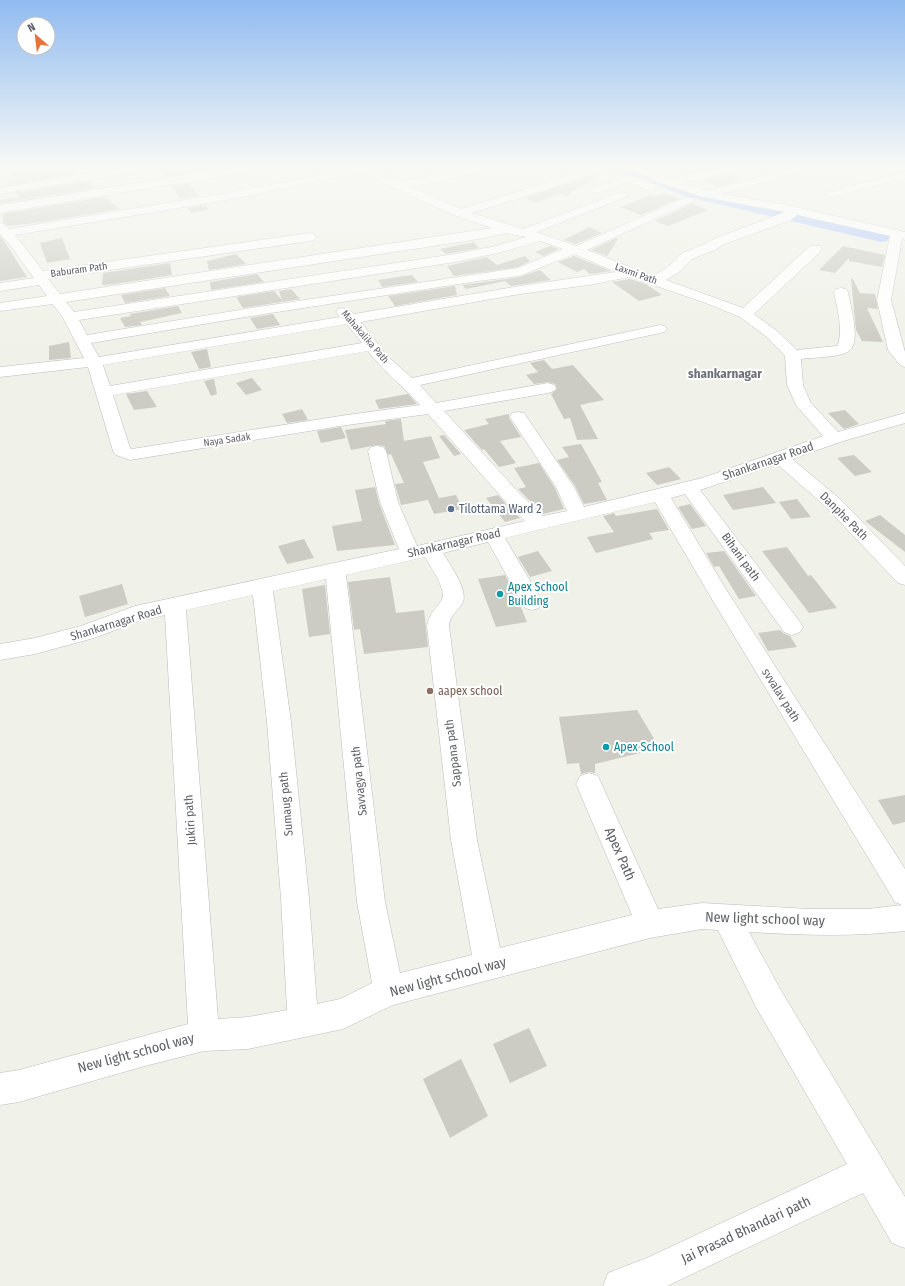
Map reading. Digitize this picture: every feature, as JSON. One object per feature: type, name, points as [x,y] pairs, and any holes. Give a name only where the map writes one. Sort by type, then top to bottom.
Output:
[{"type":"street","points":[[5,237],[59,227]]},
{"type":"street","name":"Laxmi Path","points":[[500,227],[540,237],[575,249],[631,273],[745,314],[772,334],[793,355]]},
{"type":"street","points":[[524,233],[540,227]]},
{"type":"street","points":[[82,340],[470,278],[520,272],[629,227]]},
{"type":"street","points":[[655,281],[674,269],[687,256],[710,247],[718,242],[758,227]]},
{"type":"street","points":[[856,227],[902,232],[884,300],[896,350],[905,362]]},
{"type":"street","points":[[0,307],[448,240],[506,229]]},
{"type":"street","name":"Naya Sadak","points":[[5,237],[41,278],[55,299],[70,317],[94,362],[122,451],[130,455],[284,431],[340,420],[433,408],[548,388]]},
{"type":"street","name":"Baburam Path","points":[[0,287],[41,278],[310,237]]},
{"type":"street","points":[[70,317],[317,281],[498,251],[514,247],[540,237]]},
{"type":"street","points":[[745,314],[760,303],[799,263],[816,249]]},
{"type":"street","points":[[0,372],[72,363],[94,362],[350,320],[520,290],[589,281],[631,273]]},
{"type":"street","name":"Mahakalika Path","points":[[317,281],[322,290],[350,320],[371,346],[433,408]]},
{"type":"street","points":[[834,438],[804,405],[795,385],[793,355],[839,350],[845,347],[847,343],[846,322],[841,292]]},
{"type":"street","points":[[409,383],[660,329]]},
{"type":"street","points":[[104,392],[371,346]]},
{"type":"street","points":[[433,408],[513,498],[539,523]]},
{"type":"street","points":[[518,417],[565,487],[578,513]]},
{"type":"street","points":[[897,420],[905,435]]},
{"type":"street","name":"Shankarnagar Road","points":[[0,652],[35,646],[79,634],[135,614],[420,551],[660,495],[688,486],[708,482],[779,456],[897,420]]},
{"type":"street","name":"Sappana path","points":[[377,451],[388,502],[420,551],[453,589],[453,600],[440,615],[438,626],[464,840],[489,966]]},
{"type":"street","name":"Danphe Path","points":[[779,456],[832,502],[905,578]]},
{"type":"street","name":"Bihani path","points":[[688,486],[792,627]]},
{"type":"street","name":"svvalav path","points":[[660,495],[720,596],[905,893]]},
{"type":"street","points":[[493,534],[532,603]]},
{"type":"street","name":"Savvagya path","points":[[335,570],[346,656],[371,902],[389,991]]},
{"type":"street","name":"Sumaug path","points":[[262,586],[279,722],[295,898],[303,1022]]},
{"type":"street","name":"Jukiri path","points":[[175,605],[204,1035]]},
{"type":"street","name":"Apex Path","points":[[589,784],[650,924]]},
{"type":"street","name":"New light school way","points":[[0,1089],[19,1086],[145,1050],[204,1035],[248,1033],[343,1014],[389,991],[650,924],[702,916],[727,919],[809,922],[868,922],[905,918]]},
{"type":"street","points":[[727,919],[768,998],[869,1172],[905,1230]]},
{"type":"street","name":"Jai Prasad Bhandari path","points":[[621,1286],[657,1272],[869,1172]]},
{"type":"building","points":[[589,227],[602,233],[576,244],[564,240]]},
{"type":"building","points":[[0,236],[2,238],[27,277],[0,281]]},
{"type":"building","points":[[62,238],[70,259],[47,263],[40,243]]},
{"type":"building","points":[[616,238],[618,239],[607,256],[591,250]]},
{"type":"building","points":[[474,242],[479,248],[446,254],[440,249]]},
{"type":"building","points":[[550,246],[559,249],[543,256],[535,252]]},
{"type":"building","points":[[843,246],[885,255],[882,267],[849,261],[849,258],[835,273],[819,270]]},
{"type":"building","points":[[236,254],[246,264],[209,270],[207,261]]},
{"type":"building","points":[[525,256],[530,261],[518,267],[454,276],[447,266],[487,257],[497,265]]},
{"type":"building","points":[[574,256],[611,271],[590,274],[584,269],[577,272],[558,262]]},
{"type":"building","points":[[170,263],[172,275],[102,285],[103,273]]},
{"type":"building","points":[[540,270],[551,280],[511,286],[505,281],[466,289],[462,285],[520,277]]},
{"type":"building","points":[[257,274],[264,282],[211,290],[210,282]]},
{"type":"building","points":[[412,275],[418,282],[382,287],[378,280]]},
{"type":"building","points":[[630,279],[646,284],[662,295],[639,301],[612,282]]},
{"type":"building","points":[[851,279],[853,279],[860,293],[875,294],[878,309],[867,308],[883,342],[862,341],[856,330]]},
{"type":"building","points":[[455,286],[457,295],[395,306],[388,296]]},
{"type":"building","points":[[165,288],[170,296],[125,303],[121,295]]},
{"type":"building","points":[[291,289],[300,299],[243,308],[236,297],[274,291],[282,300],[279,291]]},
{"type":"building","points":[[178,306],[182,313],[140,322],[142,325],[125,327],[120,318],[131,316],[130,314]]},
{"type":"building","points":[[273,314],[280,325],[257,329],[250,318]]},
{"type":"building","points":[[69,342],[71,358],[49,360],[49,346]]},
{"type":"building","points":[[207,349],[211,367],[199,369],[191,352]]},
{"type":"building","points":[[544,360],[552,369],[573,365],[604,400],[580,405],[598,439],[577,440],[570,418],[564,419],[551,394],[557,389],[555,384],[548,382],[534,384],[526,375],[538,372],[530,363]]},
{"type":"building","points":[[252,378],[262,390],[246,395],[236,383]]},
{"type":"building","points":[[214,379],[217,394],[211,396],[204,381]]},
{"type":"building","points":[[147,391],[157,407],[134,410],[126,394]]},
{"type":"building","points":[[408,394],[417,404],[379,409],[375,400]]},
{"type":"building","points":[[302,409],[308,420],[287,423],[282,414]]},
{"type":"building","points":[[845,410],[859,424],[844,429],[828,413]]},
{"type":"building","points":[[509,414],[509,418],[521,437],[500,441],[516,463],[499,467],[484,449],[482,450],[464,430],[489,424],[485,419]]},
{"type":"building","points":[[401,419],[404,441],[431,436],[440,458],[423,462],[439,498],[456,495],[463,509],[434,514],[428,500],[401,505],[395,484],[404,483],[391,454],[388,455],[384,446],[377,445],[351,450],[345,430],[386,424],[385,421]]},
{"type":"building","points":[[341,427],[346,438],[321,443],[317,431]]},
{"type":"building","points":[[444,435],[461,454],[454,456],[439,436]]},
{"type":"building","points":[[581,444],[602,482],[598,483],[607,500],[584,504],[575,486],[557,460],[569,457],[562,447]]},
{"type":"building","points":[[854,455],[872,472],[855,476],[837,458]]},
{"type":"building","points":[[539,463],[555,488],[564,509],[543,514],[518,489],[526,487],[514,468]]},
{"type":"building","points":[[669,467],[681,479],[657,485],[646,473]]},
{"type":"building","points":[[375,487],[379,503],[395,545],[337,551],[332,526],[362,521],[355,490]]},
{"type":"building","points":[[763,487],[776,503],[733,510],[723,495]]},
{"type":"building","points":[[498,495],[520,518],[505,522],[486,498]]},
{"type":"building","points":[[797,499],[811,517],[791,519],[779,502]]},
{"type":"building","points":[[690,504],[706,526],[692,529],[678,507]]},
{"type":"building","points":[[657,509],[669,530],[649,533],[653,539],[596,553],[587,537],[614,532],[603,516],[614,513],[616,516]]},
{"type":"building","points":[[880,515],[905,535],[905,552],[865,521]]},
{"type":"building","points":[[304,539],[314,558],[287,564],[278,546]]},
{"type":"building","points":[[787,547],[808,576],[811,575],[837,608],[809,613],[762,551]]},
{"type":"building","points":[[538,551],[552,571],[530,577],[518,557]]},
{"type":"building","points":[[724,551],[756,596],[739,599],[719,566],[714,567],[706,553]]},
{"type":"building","name":"Apex School Building","points":[[505,575],[516,595],[527,622],[496,627],[478,579]]},
{"type":"building","points":[[390,577],[396,613],[424,610],[428,647],[364,654],[360,629],[354,630],[348,582]]},
{"type":"building","points":[[122,584],[128,604],[85,617],[79,596]]},
{"type":"building","points":[[325,585],[330,634],[309,637],[302,589]]},
{"type":"building","points":[[780,630],[790,636],[797,647],[768,651],[758,633]]},
{"type":"building","name":"Apex School","points":[[637,710],[656,742],[640,753],[595,764],[595,773],[589,772],[581,774],[579,763],[567,764],[559,717]]},
{"type":"building","points":[[905,795],[905,822],[893,825],[878,800]]},
{"type":"building","points":[[529,1028],[547,1066],[510,1083],[493,1044]]},
{"type":"building","points":[[461,1059],[488,1116],[450,1138],[423,1079]]},
{"type":"waterway","points":[[838,227],[881,237]]},
{"type":"place","name":"Tilottama Ward 2","points":[[451,509]]},
{"type":"place","name":"Apex School Building","points":[[500,594]]},
{"type":"place","name":"aapex school","points":[[430,691]]},
{"type":"place","name":"Apex School","points":[[606,747]]},
{"type":"district","name":"shankarnagar","points":[[725,373]]}]
